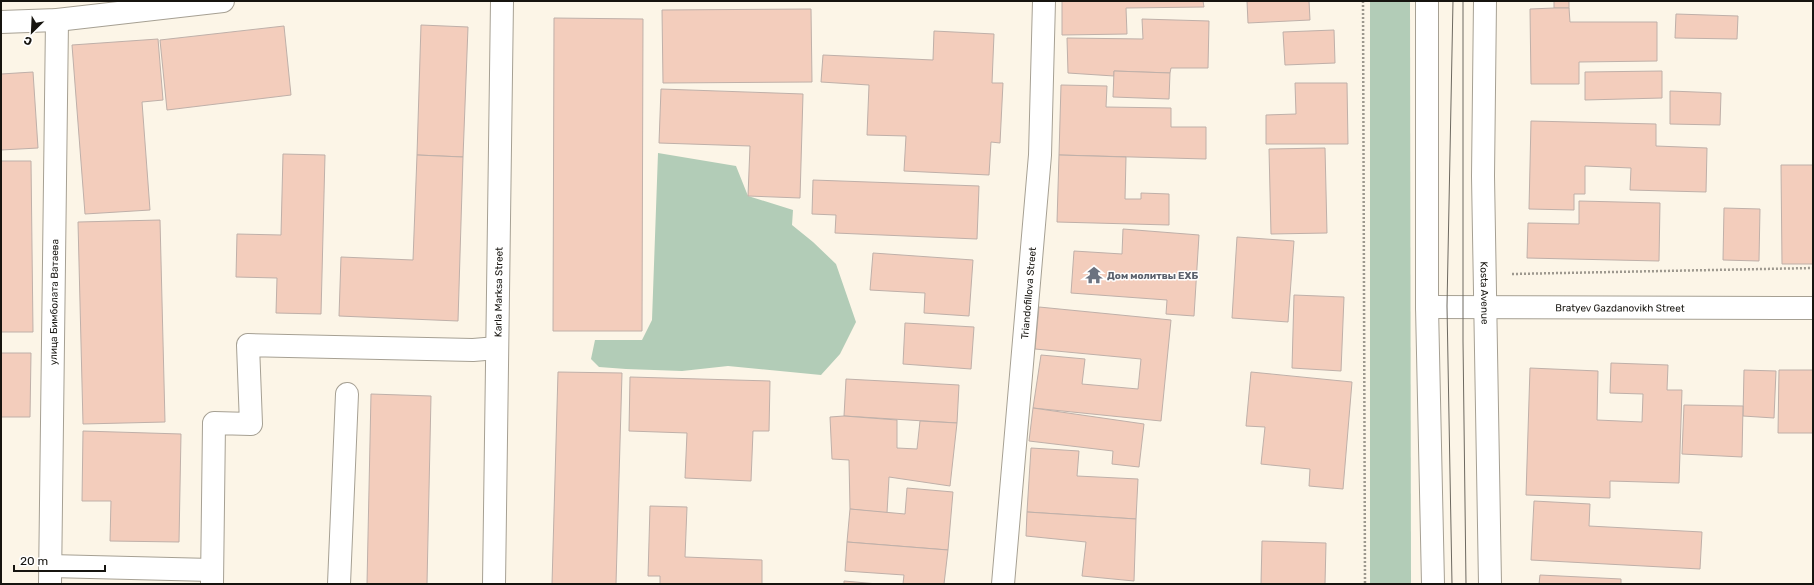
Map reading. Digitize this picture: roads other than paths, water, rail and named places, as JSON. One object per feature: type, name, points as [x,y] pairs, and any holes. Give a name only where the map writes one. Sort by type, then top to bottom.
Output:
[{"type":"street","points":[[1,22],[57,20],[224,1]]},
{"type":"street","name":"Karla Marksa Street","points":[[494,584],[502,1]]},
{"type":"street","name":"Triandofillova Street","points":[[1003,584],[1040,155],[1044,1]]},
{"type":"street","points":[[1427,1],[1427,307],[1433,584]]},
{"type":"street","name":"Kosta Avenue","points":[[1485,1],[1483,176],[1490,584]]},
{"type":"street","name":"улица Бимболата Ватаева","points":[[50,575],[57,20]]},
{"type":"street","name":"Bratyev Gazdanovikh Street","points":[[1427,307],[1813,308]]},
{"type":"street","points":[[50,575],[212,577],[214,423],[251,424],[248,345],[472,350],[497,348]]},
{"type":"street","points":[[339,584],[347,394]]},
{"type":"tram line","points":[[1452,584],[1447,306],[1453,1]]},
{"type":"tram line","points":[[1463,1],[1463,341],[1466,584]]},
{"type":"place","name":"Дом молитвы ЕХБ","points":[[1094,275]]}]
